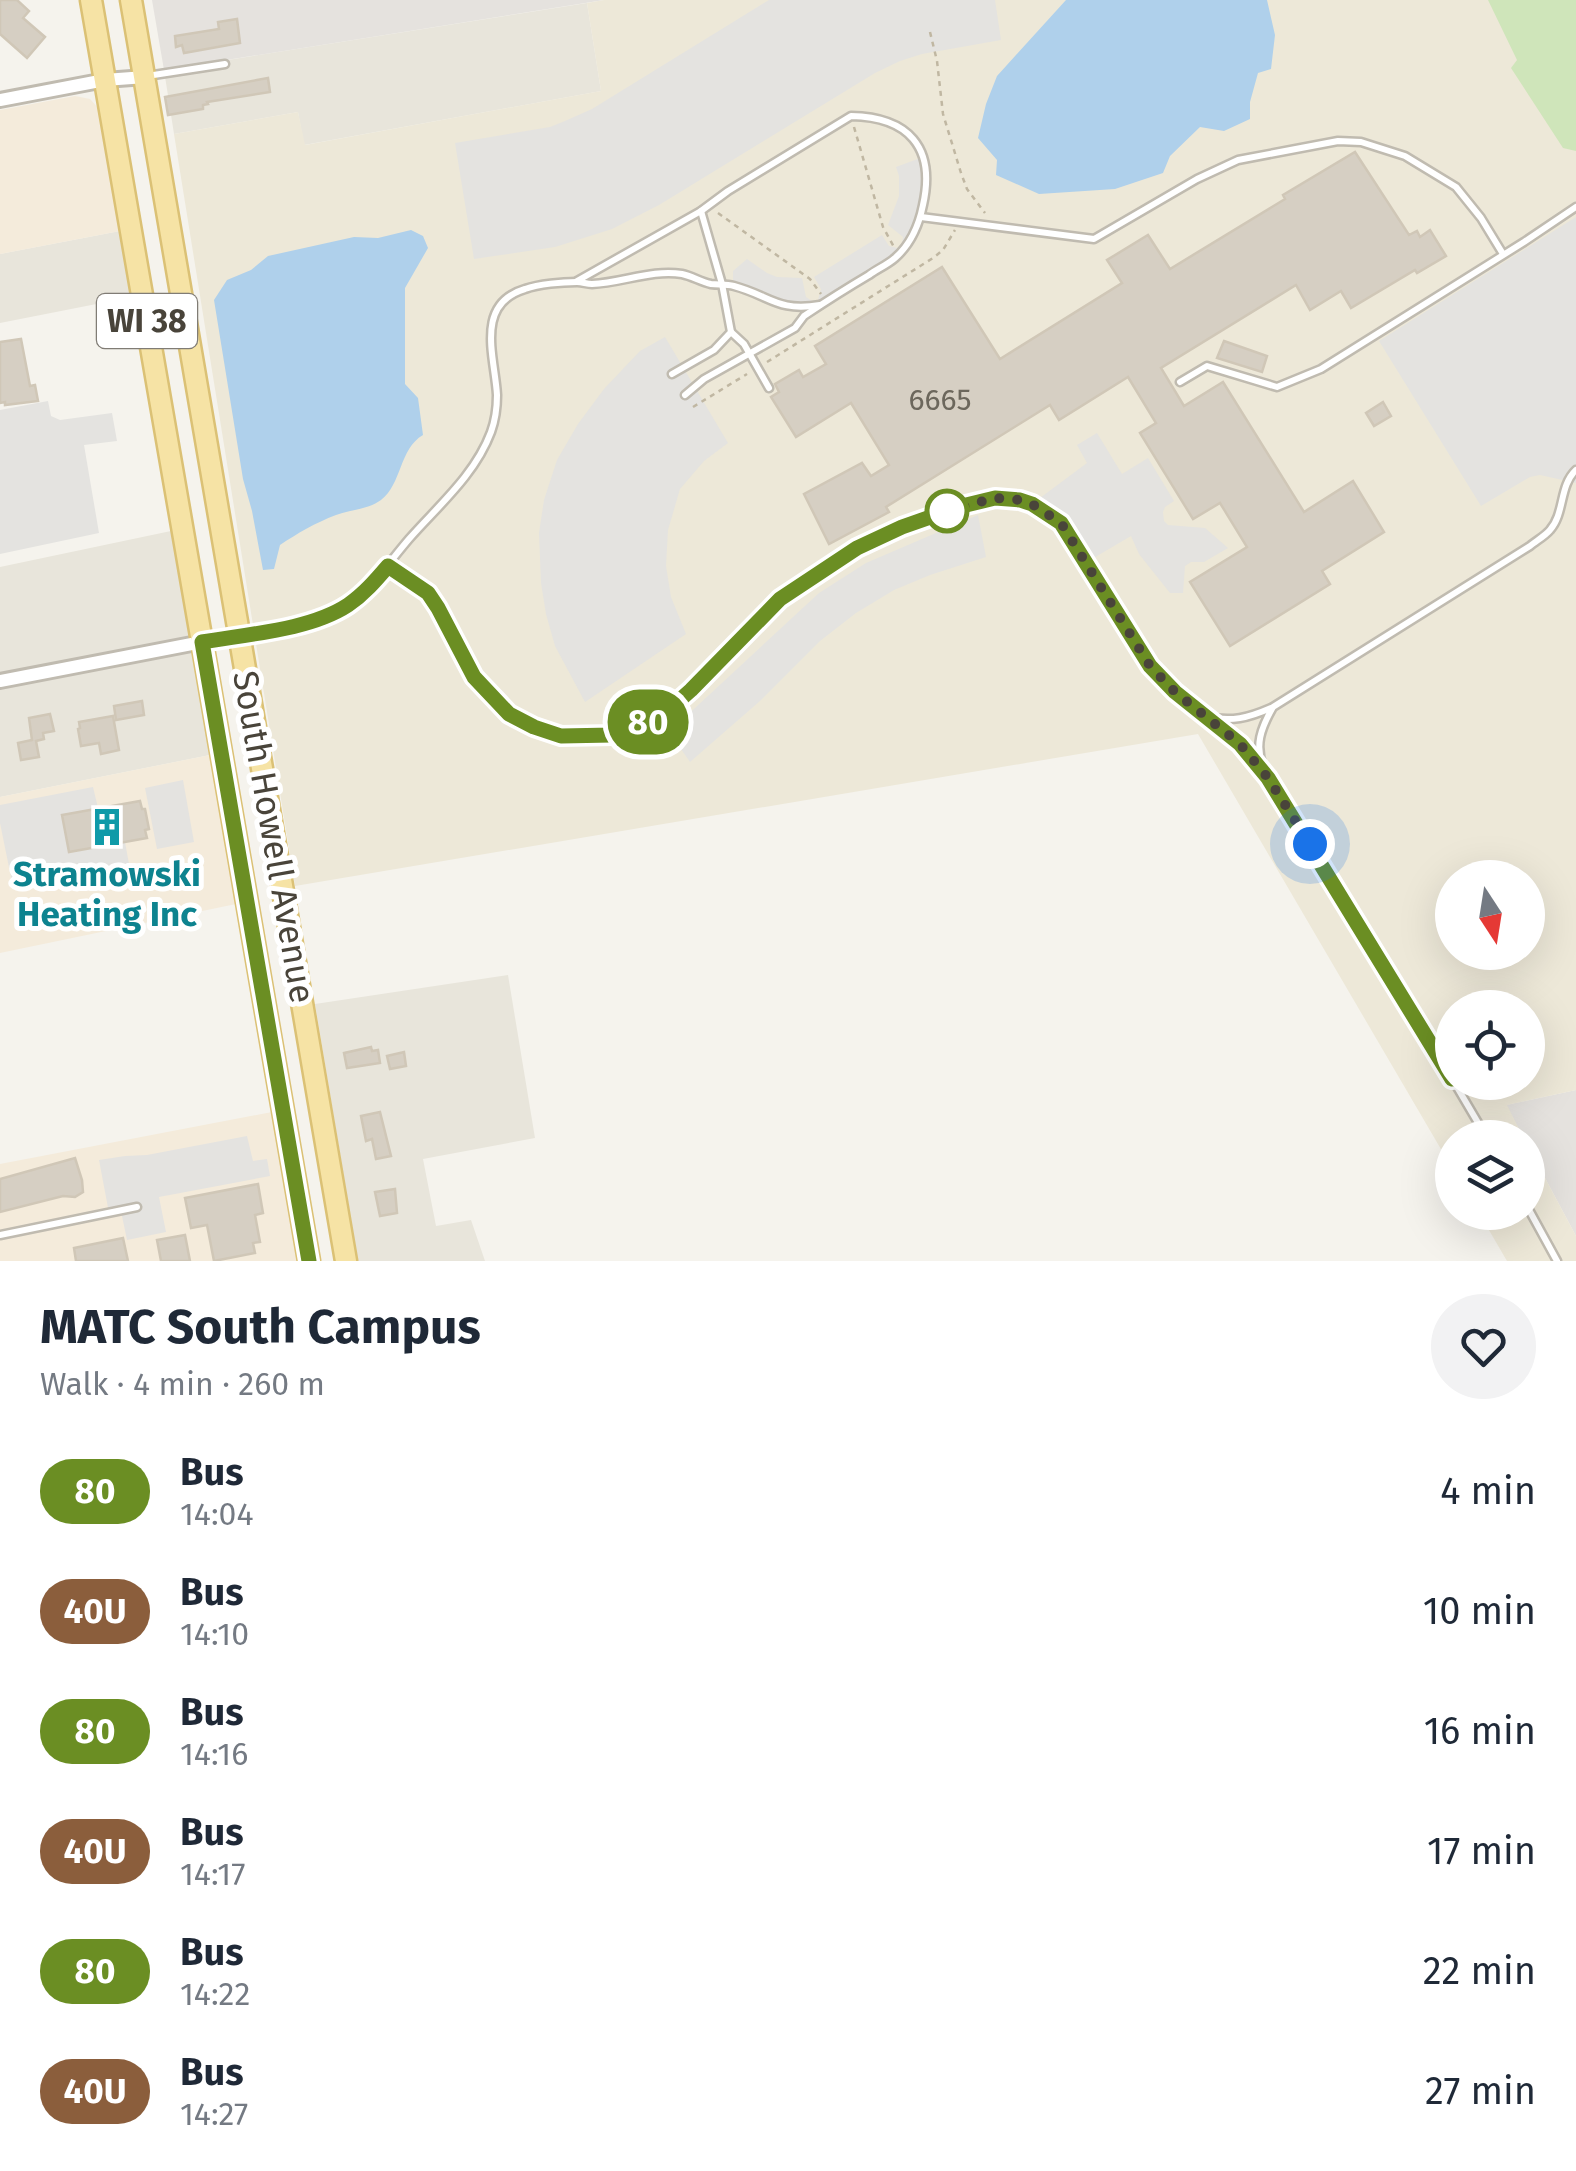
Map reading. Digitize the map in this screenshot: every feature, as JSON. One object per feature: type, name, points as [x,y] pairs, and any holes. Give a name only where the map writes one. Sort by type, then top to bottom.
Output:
[{"type":"main road","name":"South Howell Avenue","points":[[91,0],[310,1261]]},
{"type":"main road","name":"South Howell Avenue","points":[[131,0],[346,1261]]},
{"type":"street","points":[[0,100],[145,76]]},
{"type":"street","points":[[0,681],[202,642]]},
{"type":"lane","points":[[145,76],[225,64]]},
{"type":"lane","points":[[576,282],[701,211],[850,116],[888,120],[913,138],[926,162],[927,178],[921,218],[911,240],[895,258],[804,316],[795,328],[704,379],[685,395]]},
{"type":"lane","points":[[921,218],[1094,238],[1238,160],[1338,142],[1361,142],[1404,156],[1456,187],[1503,254]]},
{"type":"lane","points":[[1180,382],[1207,366],[1277,387],[1321,369],[1576,206]]},
{"type":"lane","points":[[701,211],[731,332],[744,344],[770,388]]},
{"type":"lane","points":[[202,642],[330,615],[373,584],[472,469],[485,446],[497,395],[490,335],[493,319],[509,297],[524,289],[576,282],[592,284],[683,274],[709,284],[733,285],[784,306],[820,305]]},
{"type":"lane","points":[[672,374],[714,350],[731,332]]},
{"type":"lane","points":[[1206,717],[1242,720],[1272,707],[1530,546],[1551,529],[1566,479],[1576,470]]},
{"type":"lane","points":[[388,566],[428,593],[474,677],[509,714],[561,736],[612,735],[639,728],[664,714],[780,599],[857,548],[962,506],[995,498],[1032,504],[1061,523],[1150,666],[1175,692],[1240,744],[1268,778],[1435,1050]]},
{"type":"lane","points":[[1268,778],[1258,754],[1262,726],[1272,707]]},
{"type":"lane","points":[[0,1235],[138,1207]]},
{"type":"lane","points":[[1540,1230],[1556,1261]]},
{"type":"path","points":[[930,32],[943,114],[961,173],[968,190],[995,226]]},
{"type":"path","points":[[850,116],[883,227],[894,246],[895,281]]},
{"type":"path","points":[[712,204],[718,214],[810,279],[817,291],[848,310]]},
{"type":"path","points":[[693,407],[942,250],[958,221]]},
{"type":"shaded area","points":[[152,0],[604,0],[164,70]]},
{"type":"shaded area","points":[[604,0],[1576,0],[1576,1090],[1545,1097],[1545,990],[1435,990],[1435,1100],[1530,1100],[1507,1105],[1514,1120],[1435,1120],[1435,1139],[1198,734],[295,886],[174,134],[298,112],[305,145],[601,91],[587,3]]},
{"type":"shaded area","points":[[769,0],[995,0],[1001,40],[922,54],[875,73],[659,205],[612,229],[555,247],[474,259],[455,143],[550,127],[592,109]]},
{"type":"shaded area","points":[[587,3],[601,91],[304,145],[298,112],[174,134],[164,70]]},
{"type":"shaded area","points":[[75,96],[90,99],[99,109],[120,231],[0,254],[0,110]]},
{"type":"shaded area","points":[[923,157],[921,217],[895,258],[820,305],[783,306],[733,285],[733,271],[747,259],[777,277],[802,278],[806,297],[818,300],[821,289],[814,277],[882,235],[889,246],[902,245],[903,237],[888,225],[899,196],[896,167]]},
{"type":"shaded area","points":[[1576,217],[1576,483],[1540,475],[1530,477],[1481,506],[1379,341]]},
{"type":"shaded area","points":[[120,231],[132,297],[0,323],[0,254]]},
{"type":"shaded area","points":[[665,337],[728,443],[704,461],[680,489],[668,530],[666,566],[671,597],[686,634],[585,702],[555,646],[546,614],[539,533],[544,500],[557,460],[578,424],[640,351]]},
{"type":"shaded area","points":[[48,401],[51,416],[60,420],[112,413],[117,441],[84,445],[99,533],[0,554],[0,410]]},
{"type":"shaded area","points":[[1097,433],[1122,474],[1148,458],[1174,501],[1163,512],[1168,525],[1205,528],[1228,548],[1204,562],[1185,566],[1183,593],[1170,593],[1139,554],[1131,536],[1085,563],[1061,523],[1032,504],[1087,463],[1077,445]]},
{"type":"shaded area","points":[[978,515],[986,557],[894,590],[856,613],[820,641],[760,701],[690,762],[667,729],[681,721],[819,593],[866,563]]},
{"type":"shaded area","points":[[171,531],[210,755],[0,797],[0,567]]},
{"type":"shaded area","points":[[210,755],[236,904],[0,953],[0,797]]},
{"type":"shaded area","points":[[183,780],[194,842],[157,849],[145,788]]},
{"type":"shaded area","points":[[93,787],[98,808],[62,816],[69,853],[125,842],[129,864],[13,887],[0,805]]},
{"type":"shaded area","points":[[508,975],[535,1138],[423,1159],[436,1226],[471,1220],[485,1261],[358,1261],[315,1004]]},
{"type":"shaded area","points":[[1576,1090],[1576,1236],[1545,1178],[1545,1120],[1514,1120],[1506,1105],[1545,1100],[1545,1097]]},
{"type":"shaded area","points":[[272,1112],[298,1261],[0,1261],[0,1164]]},
{"type":"shaded area","points":[[247,1136],[253,1161],[267,1159],[270,1176],[159,1197],[166,1232],[127,1240],[121,1211],[109,1213],[99,1160]]},
{"type":"shaded area","points":[[1545,1178],[1576,1236],[1576,1261],[1507,1261],[1489,1230],[1545,1230]]},
{"type":"green space","points":[[1488,0],[1576,0],[1576,151],[1563,148],[1511,68],[1517,60]]},
{"type":"water","points":[[1066,0],[1267,0],[1275,35],[1271,69],[1258,73],[1250,119],[1224,131],[1200,127],[1170,156],[1163,173],[1115,189],[1039,194],[996,175],[997,160],[978,138],[997,76]]},
{"type":"water","points":[[411,230],[423,236],[428,248],[405,288],[405,384],[418,398],[423,435],[409,449],[393,485],[381,500],[300,532],[280,545],[274,569],[263,570],[243,479],[214,300],[227,280],[251,270],[268,256],[354,237],[378,238]]},
{"type":"building","points":[[0,0],[17,0],[29,11],[23,18],[45,37],[27,58],[0,34]]},
{"type":"building","points":[[237,19],[240,43],[184,53],[182,45],[176,47],[175,36],[219,29],[218,22]]},
{"type":"building","points":[[268,78],[270,92],[207,102],[203,109],[168,115],[165,97]]},
{"type":"building","points":[[1355,152],[1409,235],[1417,231],[1420,237],[1430,230],[1446,256],[1351,308],[1341,291],[1310,310],[1296,285],[1161,368],[1184,406],[1223,382],[1304,512],[1353,481],[1384,532],[1322,571],[1330,584],[1230,646],[1190,582],[1247,547],[1220,503],[1193,519],[1140,433],[1156,423],[1128,377],[1059,420],[1050,405],[886,507],[889,512],[829,544],[804,494],[862,463],[871,476],[889,465],[851,403],[796,437],[771,397],[779,392],[775,384],[799,370],[803,377],[826,364],[815,346],[942,267],[1000,359],[1122,283],[1107,260],[1148,235],[1170,269]]},
{"type":"building","points":[[21,339],[30,386],[35,385],[38,401],[5,405],[0,403],[0,342]]},
{"type":"building","points":[[1224,341],[1267,356],[1262,372],[1217,358]]},
{"type":"building","points":[[1383,402],[1391,416],[1374,426],[1366,413]]},
{"type":"building","points":[[142,701],[144,715],[116,720],[114,706]]},
{"type":"building","points":[[50,714],[54,731],[43,733],[44,739],[36,741],[39,757],[21,760],[18,743],[32,740],[29,718]]},
{"type":"building","points":[[113,716],[119,750],[101,754],[99,743],[81,746],[79,722]]},
{"type":"building","name":"Stramowski Heating Inc","points":[[140,801],[149,829],[145,830],[147,838],[69,852],[62,815]]},
{"type":"building","points":[[371,1047],[372,1051],[378,1050],[380,1063],[347,1068],[344,1053]]},
{"type":"building","points":[[404,1052],[406,1066],[390,1069],[387,1056]]},
{"type":"building","points":[[380,1112],[391,1156],[376,1159],[372,1139],[366,1141],[361,1116]]},
{"type":"building","points":[[75,1158],[83,1192],[0,1212],[0,1179]]},
{"type":"building","points":[[258,1184],[263,1213],[255,1215],[260,1242],[253,1243],[255,1253],[214,1261],[207,1225],[191,1228],[185,1198]]},
{"type":"building","points":[[395,1189],[397,1213],[380,1216],[375,1192]]},
{"type":"building","points":[[185,1235],[190,1261],[161,1261],[157,1240]]},
{"type":"building","points":[[123,1238],[128,1261],[76,1261],[74,1248]]},
{"type":"bus line","name":"80","points":[[309,1261],[202,642],[330,615],[373,584],[388,566],[428,593],[474,677],[509,714],[561,736],[612,735],[639,728],[664,714],[780,599],[857,548],[926,517],[962,506],[995,498],[1032,504],[1061,523],[1150,666],[1175,692],[1240,744],[1268,778],[1435,1051]]},
{"type":"place","name":"Stramowski Heating Inc","points":[[107,827]]},
{"type":"route","points":[[947,511],[995,498],[1020,500],[1061,523],[1150,666],[1175,692],[1240,744],[1268,778],[1310,844]]}]
